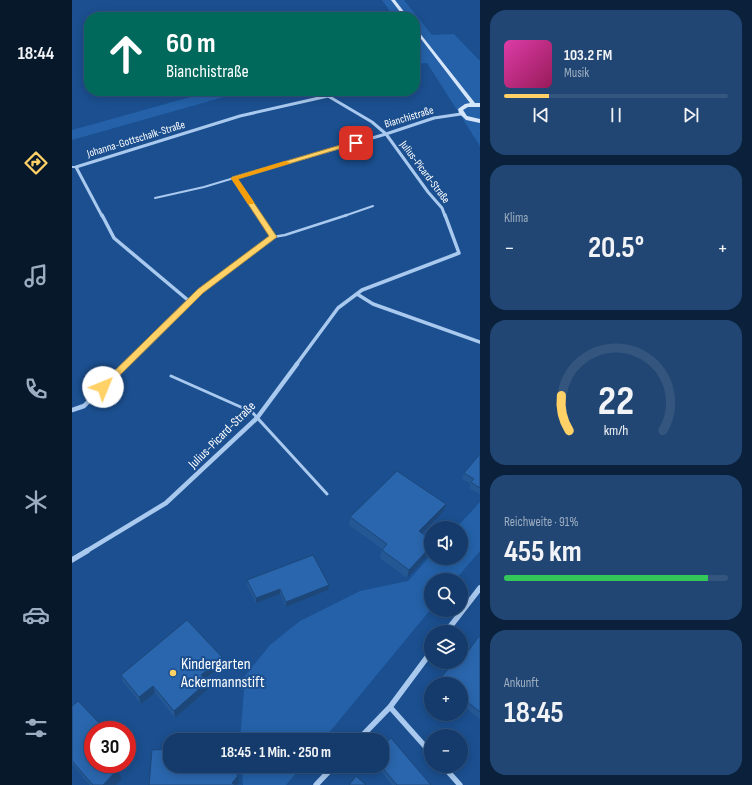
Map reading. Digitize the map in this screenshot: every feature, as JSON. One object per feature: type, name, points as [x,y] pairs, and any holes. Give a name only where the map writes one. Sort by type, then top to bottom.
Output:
[{"type":"street","points":[[392,0],[402,12]]},
{"type":"street","points":[[420,34],[474,104]]},
{"type":"street","points":[[328,96],[372,122],[386,134]]},
{"type":"street","name":"Johanna-Gottschalk-Straße","points":[[189,301],[114,238],[74,167],[240,116],[328,96]]},
{"type":"street","points":[[480,105],[474,104],[460,110],[461,114],[471,120],[480,121]]},
{"type":"street","name":"Bianchistraße","points":[[234,178],[386,134],[434,118],[461,114]]},
{"type":"street","name":"Julius-Picard-Straße","points":[[72,560],[166,503],[256,418],[338,308],[362,290],[459,253],[442,208],[428,192],[386,134]]},
{"type":"street","points":[[72,410],[84,406],[189,301],[273,237],[234,178]]},
{"type":"street","points":[[357,294],[373,304],[480,342]]},
{"type":"street","points":[[451,625],[480,588]]},
{"type":"street","points":[[365,733],[390,707],[424,661]]},
{"type":"street","points":[[390,707],[424,745]]},
{"type":"street","points":[[316,785],[327,773]]},
{"type":"street","points":[[449,773],[460,785]]},
{"type":"lane","points":[[155,198],[204,187],[234,178]]},
{"type":"lane","points":[[273,237],[285,236],[373,206]]},
{"type":"lane","points":[[171,376],[252,412],[327,494]]},
{"type":"shaded area","points":[[382,0],[404,0],[414,12],[390,12]]},
{"type":"shaded area","points":[[420,20],[432,35],[454,34],[480,61],[480,146],[427,63],[420,64],[420,55],[422,55],[420,52]]},
{"type":"shaded area","points":[[194,96],[227,96],[72,140],[72,130]]},
{"type":"shaded area","points":[[480,502],[480,551],[468,565],[468,521],[462,521]]},
{"type":"shaded area","points":[[424,563],[424,565],[468,565],[461,573],[424,573],[424,617],[329,733],[241,733],[245,676],[270,645],[300,621],[360,591],[408,581]]},
{"type":"shaded area","points":[[242,773],[296,773],[286,785],[243,785]]},
{"type":"building","points":[[480,454],[480,488],[471,482],[474,479],[464,473]]},
{"type":"building","points":[[397,471],[446,504],[429,521],[424,521],[424,526],[419,531],[424,535],[424,554],[409,570],[382,550],[387,544],[350,517]]},
{"type":"building","points":[[313,555],[329,585],[286,602],[280,589],[256,598],[247,580]]},
{"type":"building","name":"Kindergarten Ackermannstift","points":[[187,620],[222,657],[201,675],[207,682],[174,711],[153,686],[139,697],[121,675]]},
{"type":"building","points":[[480,635],[480,712],[468,703],[468,677],[442,677],[448,669],[468,669],[468,651]]},
{"type":"building","points":[[78,701],[97,721],[84,721],[84,773],[114,773],[103,785],[93,785],[72,761],[72,706]]},
{"type":"building","points":[[391,738],[431,785],[397,785],[387,773],[389,773],[389,740]]},
{"type":"building","points":[[163,749],[163,773],[235,773],[238,776],[232,783],[235,785],[149,785],[152,750]]},
{"type":"building","points":[[356,776],[366,785],[349,785]]},
{"type":"slow traffic","points":[[250,202],[234,178],[287,163]]},
{"type":"place","name":"Kindergarten Ackermannstift","points":[[173,673]]},
{"type":"route","points":[[103,387],[200,291],[273,237],[234,178],[356,143]]}]
